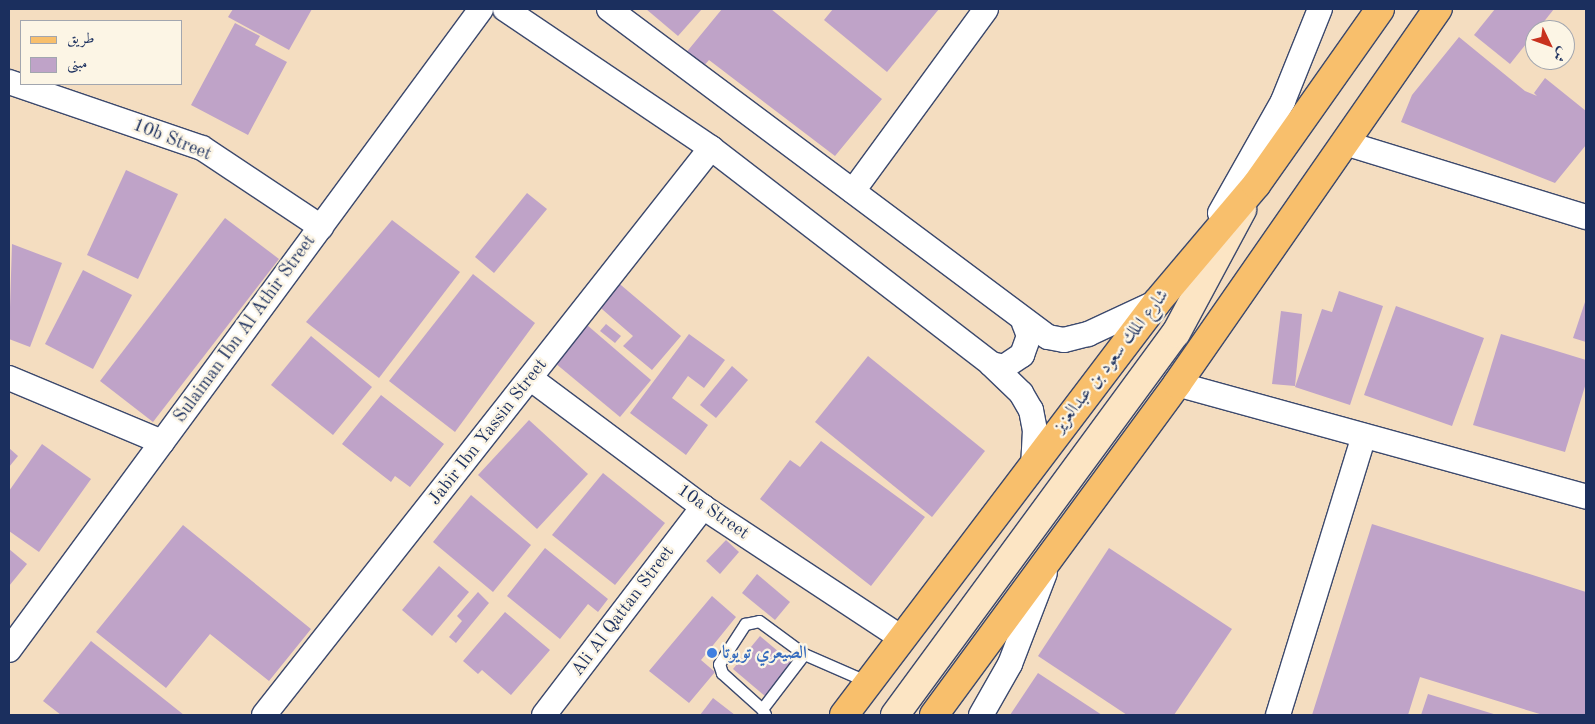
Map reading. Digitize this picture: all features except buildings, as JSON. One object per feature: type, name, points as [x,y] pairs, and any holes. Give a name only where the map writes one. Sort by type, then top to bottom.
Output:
[{"type":"main road","points":[[1318,93],[1370,9]]},
{"type":"main road","name":"شارع الملك سعود بن عبدالعزيز","points":[[844,715],[1033,462],[1157,302],[1190,260],[1256,185],[1318,93],[1380,9]]},
{"type":"main road","points":[[934,715],[1053,550],[1177,384],[1438,9]]},
{"type":"main road","points":[[895,715],[1176,333],[1256,185]]},
{"type":"street","name":"Sulaiman Ibn Al Athir Street","points":[[9,650],[481,9]]},
{"type":"street","points":[[505,9],[711,148],[990,364],[1022,393],[1031,410],[1035,430],[1033,462]]},
{"type":"street","points":[[609,9],[1024,323],[1048,337],[1064,340],[1157,302]]},
{"type":"street","points":[[852,191],[986,9]]},
{"type":"street","points":[[1190,260],[1278,110],[1320,9]]},
{"type":"street","name":"10b Street","points":[[9,82],[202,148],[321,227]]},
{"type":"street","points":[[1345,143],[1586,217]]},
{"type":"street","name":"Jabir Ibn Yassin Street","points":[[264,715],[711,148]]},
{"type":"street","points":[[990,364],[1004,367],[1022,355],[1029,336],[1024,323]]},
{"type":"street","points":[[9,378],[162,442]]},
{"type":"street","name":"10a Street","points":[[530,378],[703,507],[902,638]]},
{"type":"street","points":[[1177,384],[1586,497]]},
{"type":"street","points":[[1278,715],[1364,436]]},
{"type":"street","name":"Ali Al Qattan Street","points":[[544,715],[703,507]]},
{"type":"street","points":[[981,715],[1010,664],[1053,550]]},
{"type":"lane","points":[[804,654],[764,712],[722,673],[719,664],[745,624],[759,621],[804,654],[868,682]]},
{"type":"place","name":"الصيعري تويوتا","points":[[712,653]]}]
